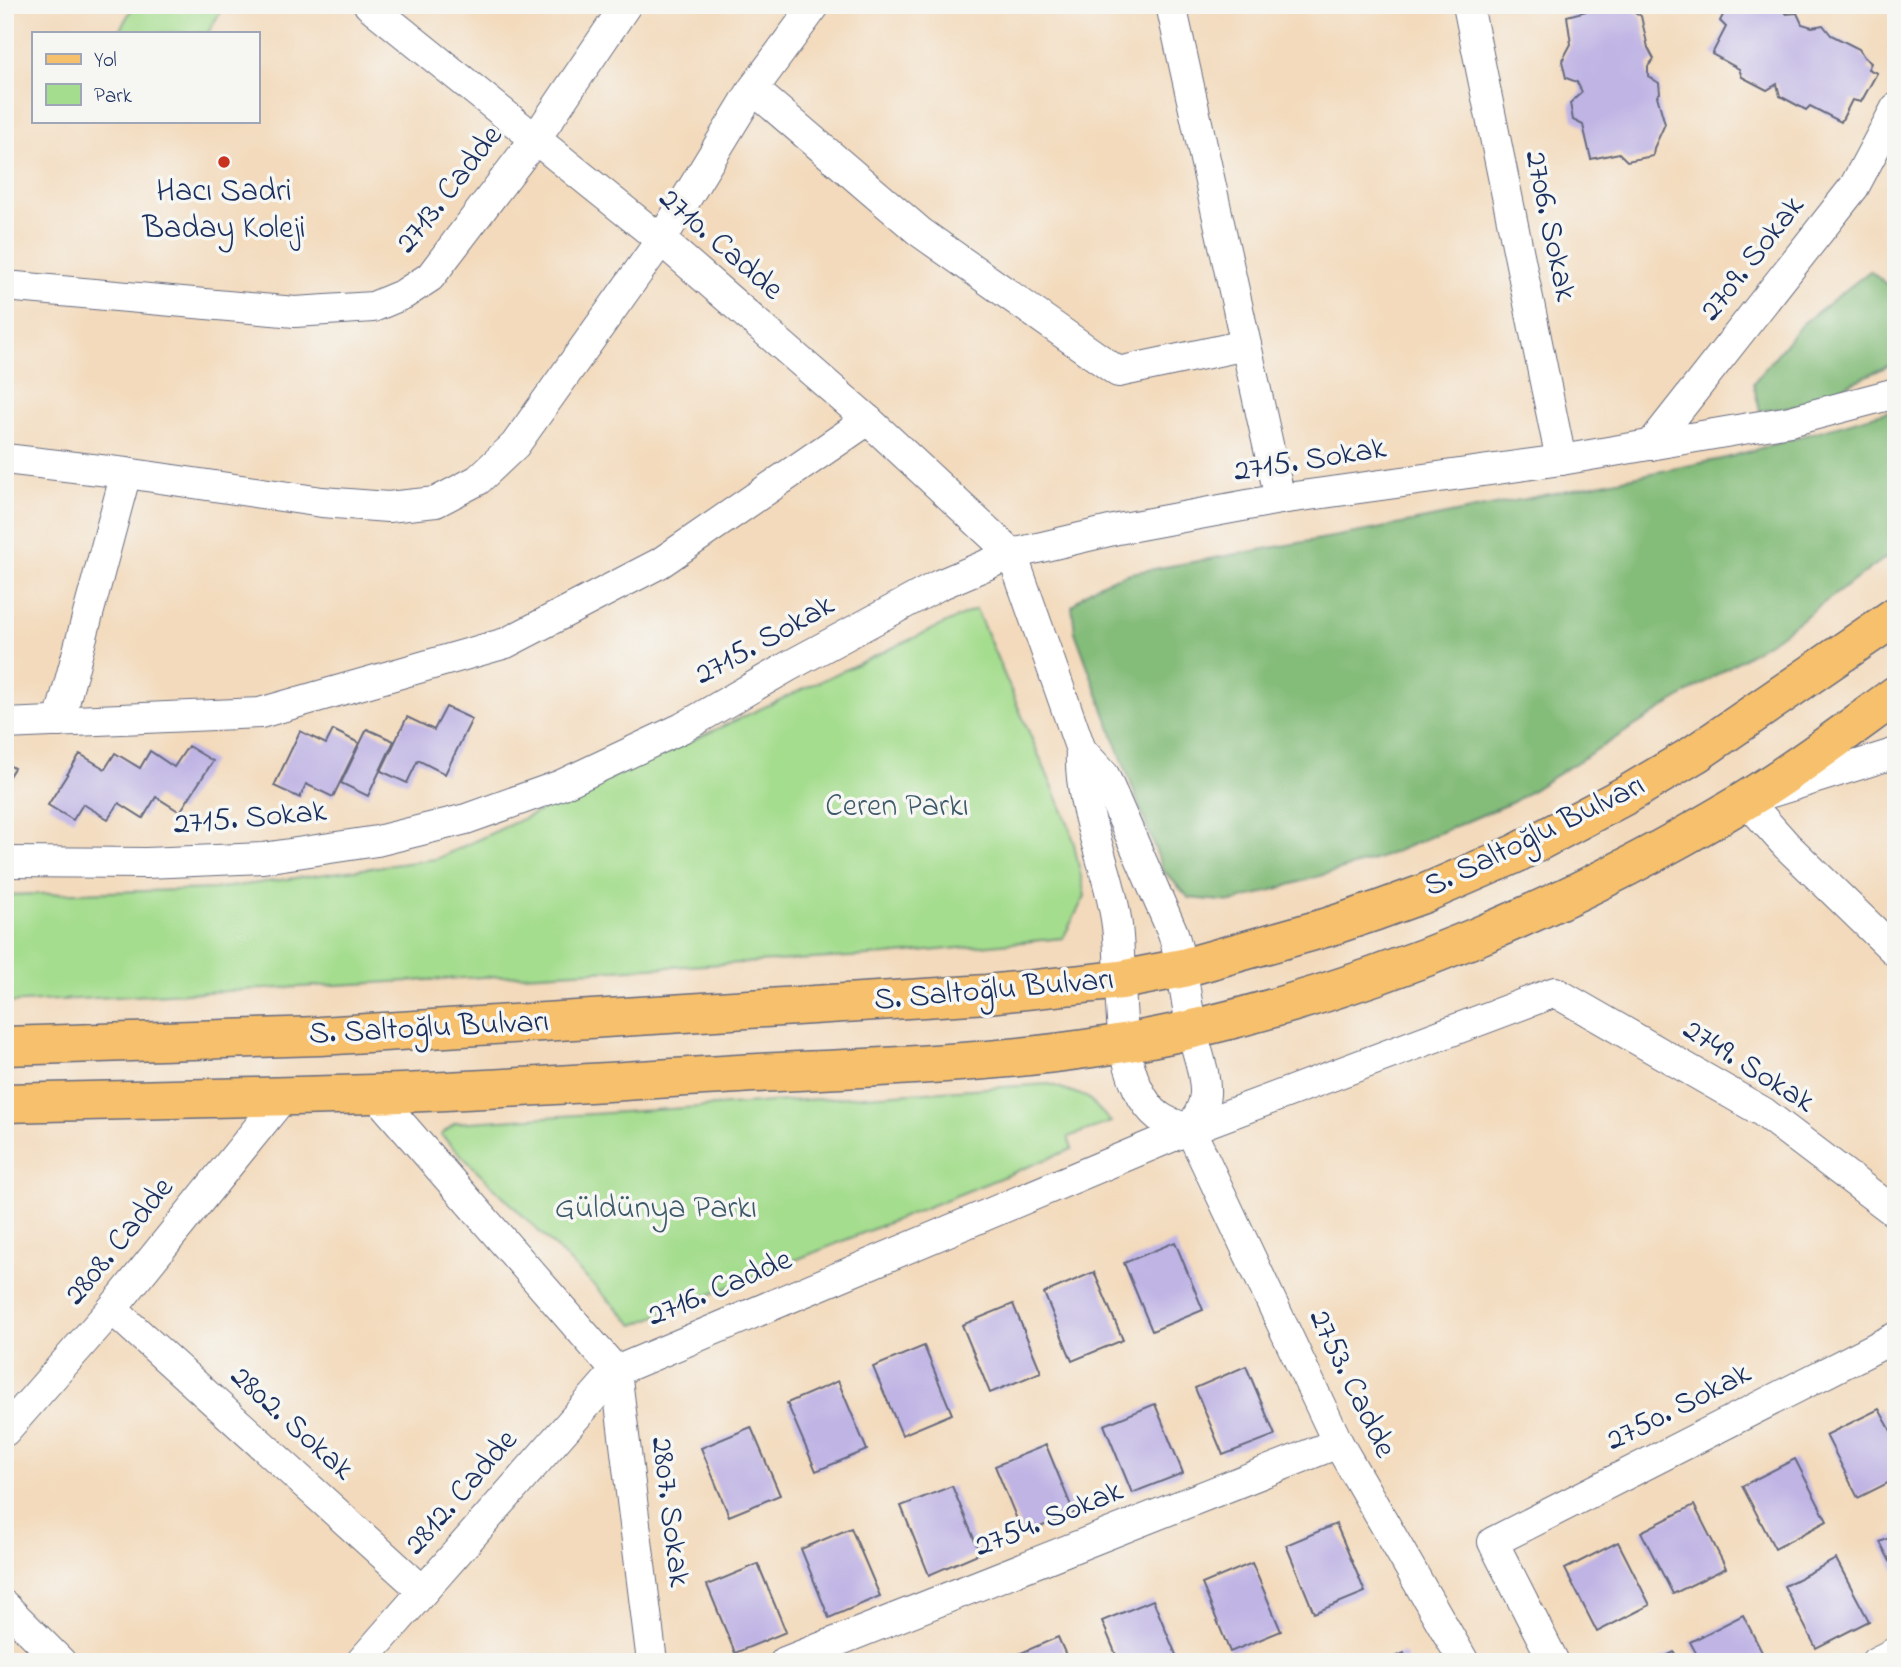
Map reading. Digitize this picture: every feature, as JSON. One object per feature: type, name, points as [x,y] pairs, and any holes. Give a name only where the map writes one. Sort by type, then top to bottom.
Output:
[{"type":"main road","name":"S. Saltoğlu Bulvarı","points":[[5,1046],[320,1036],[987,994],[1121,980],[1183,968],[1376,911],[1423,894],[1527,848],[1628,794],[1695,754],[1896,617]]},
{"type":"main road","name":"S. Saltoğlu Bulvarı","points":[[5,1102],[375,1094],[978,1060],[1043,1056],[1192,1029],[1325,992],[1513,922],[1627,868],[1746,800],[1896,695]]},
{"type":"street","name":"2710. Cadde","points":[[369,5],[661,240],[869,420],[1013,554]]},
{"type":"street","points":[[5,459],[126,473],[323,502],[388,507],[436,502],[478,480],[515,445],[661,240],[753,89],[815,5]]},
{"type":"street","points":[[1171,5],[1280,499]]},
{"type":"street","name":"2713. Cadde","points":[[5,286],[295,312],[373,307],[404,294],[430,277],[536,138],[621,7]]},
{"type":"street","name":"2706. Sokak","points":[[1470,7],[1561,460]]},
{"type":"street","points":[[753,89],[920,232],[1118,372],[1246,345]]},
{"type":"street","name":"2709. Sokak","points":[[1651,445],[1854,187],[1896,108]]},
{"type":"street","name":"2715. Sokak","points":[[5,862],[146,863],[263,858],[377,841],[466,819],[561,785],[682,728],[939,584],[1013,554],[1118,529],[1280,499],[1561,460],[1790,421],[1896,393]]},
{"type":"street","points":[[5,724],[260,713],[506,643],[660,562],[869,420]]},
{"type":"street","points":[[59,722],[126,473]]},
{"type":"street","points":[[1013,554],[1082,750],[1104,775],[1173,933],[1183,968],[1205,1097],[1198,1118],[1190,1129],[1156,1116],[1146,1104],[1137,1087],[1124,1042],[1117,924],[1083,790],[1080,769],[1082,750]]},
{"type":"street","points":[[1896,753],[1746,800],[1787,846],[1896,952]]},
{"type":"street","name":"2716. Cadde","points":[[616,1371],[1190,1129],[1555,992]]},
{"type":"street","name":"2749. Sokak","points":[[1555,992],[1763,1112],[1896,1213]]},
{"type":"street","points":[[375,1094],[616,1371]]},
{"type":"street","name":"2808. Cadde","points":[[5,1431],[112,1309],[285,1095]]},
{"type":"street","name":"2753. Cadde","points":[[1190,1129],[1338,1443],[1464,1662]]},
{"type":"street","name":"2802. Sokak","points":[[112,1309],[423,1591]]},
{"type":"street","name":"2750. Sokak","points":[[1555,1662],[1493,1542],[1896,1337]]},
{"type":"street","name":"2812. Cadde","points":[[361,1662],[616,1371]]},
{"type":"street","name":"2807. Sokak","points":[[616,1371],[652,1662]]},
{"type":"street","name":"2754. Sokak","points":[[785,1662],[1338,1443]]},
{"type":"street","points":[[5,1606],[61,1662]]},
{"type":"street","points":[[1876,1662],[1896,1651]]},
{"type":"green space","points":[[134,5],[224,5],[209,32],[119,32]]},
{"type":"green space","points":[[1870,271],[1896,292],[1896,362],[1805,405],[1760,411],[1753,383],[1802,324]]},
{"type":"green space","points":[[1896,409],[1896,550],[1777,637],[1513,802],[1380,858],[1232,902],[1189,898],[1163,870],[1075,632],[1072,606],[1092,589],[1131,573],[1377,529],[1726,458]]},
{"type":"green space","name":"Ceren Parkı","points":[[976,609],[1071,830],[1085,896],[1063,938],[887,955],[5,1003],[5,895],[214,889],[436,859]]},
{"type":"green space","name":"Güldünya Parkı","points":[[1049,1084],[1087,1097],[1111,1122],[1068,1137],[1072,1149],[634,1325],[441,1135],[455,1123]]},
{"type":"building","points":[[1594,5],[1635,5],[1635,12],[1641,16],[1648,48],[1654,59],[1648,66],[1648,76],[1659,83],[1660,93],[1657,96],[1665,124],[1653,156],[1627,161],[1619,153],[1591,159],[1583,125],[1573,120],[1570,103],[1582,92],[1577,82],[1566,78],[1562,61],[1571,44],[1567,16],[1594,9]]},
{"type":"building","points":[[1728,5],[1775,5],[1787,14],[1797,13],[1802,24],[1812,27],[1823,25],[1831,35],[1859,49],[1871,63],[1868,69],[1877,73],[1861,102],[1852,100],[1841,122],[1810,106],[1806,110],[1780,96],[1777,84],[1767,90],[1742,77],[1739,69],[1712,54],[1726,27],[1720,21]]},
{"type":"building","points":[[446,707],[472,719],[445,774],[418,760],[407,783],[381,771],[407,717],[434,730]]},
{"type":"building","points":[[367,729],[394,741],[368,796],[341,783]]},
{"type":"building","points":[[333,730],[359,743],[333,797],[306,784],[300,798],[274,786],[300,731],[326,744]]},
{"type":"building","points":[[188,746],[213,761],[180,812],[156,797],[143,818],[119,803],[108,819],[83,804],[73,820],[48,805],[80,754],[105,769],[115,753],[140,768],[150,751],[174,767]]},
{"type":"building","points":[[5,763],[14,768],[5,782]]},
{"type":"building","points":[[1175,1242],[1203,1310],[1152,1331],[1124,1263]]},
{"type":"building","points":[[1094,1272],[1123,1340],[1072,1361],[1044,1293]]},
{"type":"building","points":[[1013,1304],[1041,1372],[990,1393],[962,1325]]},
{"type":"building","points":[[924,1346],[952,1414],[902,1435],[873,1367]]},
{"type":"building","points":[[1246,1366],[1275,1435],[1223,1455],[1195,1388]]},
{"type":"building","points":[[838,1381],[867,1450],[816,1471],[787,1403]]},
{"type":"building","points":[[1155,1404],[1183,1473],[1132,1493],[1104,1425]]},
{"type":"building","points":[[1879,1409],[1896,1440],[1896,1479],[1858,1498],[1826,1435]]},
{"type":"building","points":[[751,1427],[780,1495],[729,1516],[701,1448]]},
{"type":"building","points":[[1046,1445],[1074,1513],[1023,1534],[995,1466]]},
{"type":"building","points":[[1795,1459],[1827,1521],[1775,1549],[1742,1486]]},
{"type":"building","points":[[952,1486],[980,1553],[929,1575],[901,1506]]},
{"type":"building","points":[[1694,1505],[1726,1568],[1673,1594],[1641,1532]]},
{"type":"building","points":[[1336,1524],[1365,1592],[1314,1613],[1286,1545]]},
{"type":"building","points":[[851,1528],[880,1596],[829,1618],[801,1549]]},
{"type":"building","points":[[1896,1535],[1896,1573],[1880,1542]]},
{"type":"building","points":[[1618,1542],[1650,1605],[1597,1632],[1565,1569]]},
{"type":"building","points":[[1836,1559],[1869,1621],[1816,1648],[1784,1586]]},
{"type":"building","points":[[1252,1563],[1281,1631],[1230,1652],[1202,1584]]},
{"type":"building","points":[[758,1564],[786,1632],[735,1653],[707,1585]]},
{"type":"building","points":[[1153,1600],[1179,1662],[1119,1662],[1102,1621]]},
{"type":"building","points":[[1743,1615],[1767,1662],[1701,1662],[1690,1642]]},
{"type":"building","points":[[1058,1637],[1069,1662],[1009,1662],[1007,1659]]},
{"type":"building","points":[[1674,1652],[1679,1662],[1654,1662]]},
{"type":"building","points":[[1404,1653],[1407,1662],[1382,1662]]},
{"type":"place","name":"Hacı Sadri Baday Koleji","points":[[224,162]]}]
